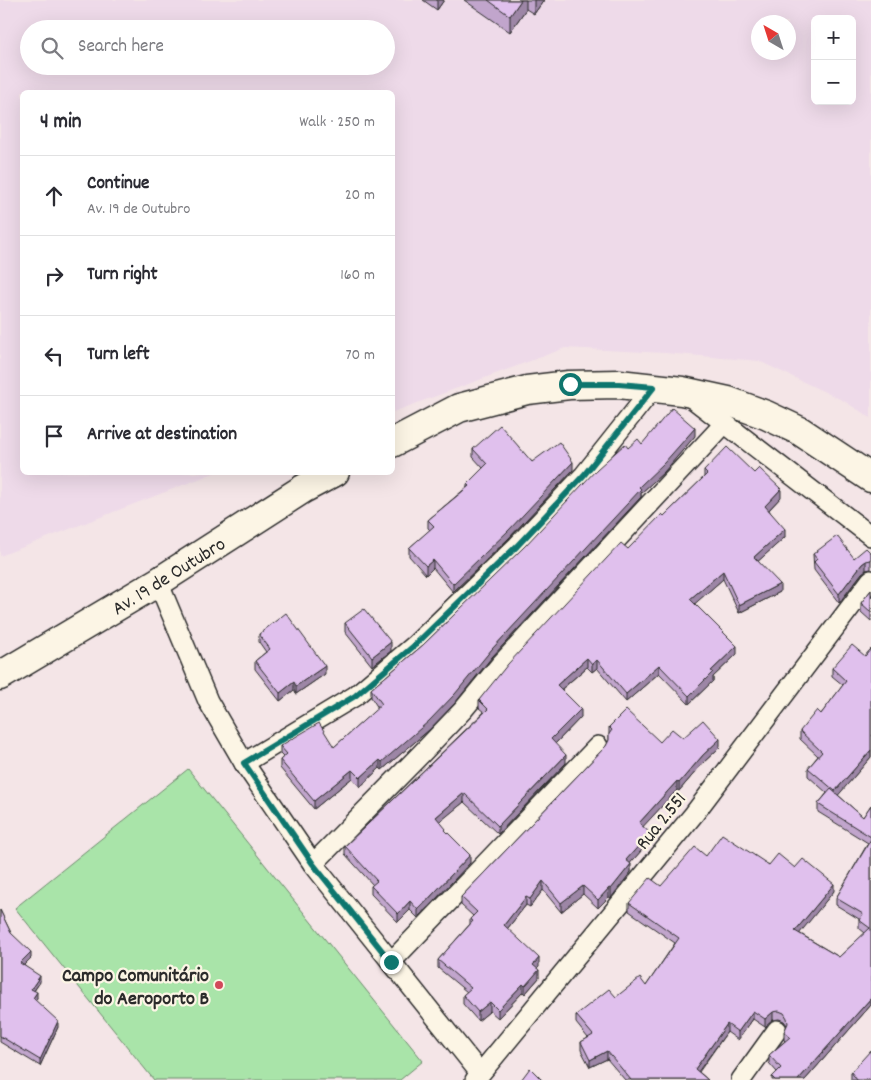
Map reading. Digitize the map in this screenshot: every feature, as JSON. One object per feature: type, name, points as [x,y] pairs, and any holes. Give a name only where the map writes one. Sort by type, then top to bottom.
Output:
[{"type":"street","points":[[395,441],[459,408],[527,390],[570,384],[619,384],[682,391],[728,401],[766,415],[800,431],[871,478]]},
{"type":"street","points":[[244,763],[355,696],[415,645],[517,546],[584,475],[654,387]]},
{"type":"street","points":[[682,391],[871,536]]},
{"type":"street","points":[[313,864],[421,754],[512,652],[724,424]]},
{"type":"street","name":"Av. 19 de Outubro","points":[[0,676],[158,582],[303,489],[329,475]]},
{"type":"street","name":"Rua 2.551","points":[[478,1076],[694,814],[871,580]]},
{"type":"street","points":[[158,582],[208,701],[244,763],[313,864],[478,1076]]},
{"type":"street","points":[[391,962],[598,746]]},
{"type":"street","points":[[740,1080],[777,1030]]},
{"type":"shaded area","points":[[0,0],[871,0],[871,418],[844,401],[759,361],[665,353],[565,348],[395,411],[395,90],[20,90],[20,475],[209,475],[0,556]]},
{"type":"green space","name":"Campo Comunitário do Aeroporto B","points":[[188,769],[423,1061],[400,1080],[154,1080],[15,908]]},
{"type":"building","points":[[488,0],[521,0],[510,16]]},
{"type":"building","points":[[672,408],[695,428],[492,649],[455,694],[429,721],[382,762],[380,760],[360,778],[352,770],[314,801],[280,760],[287,754],[280,746],[319,723],[334,747],[382,704],[371,689],[423,645],[525,546],[597,469],[625,444],[628,448],[638,439],[642,444]]},
{"type":"building","points":[[500,425],[532,462],[559,442],[573,462],[509,530],[453,584],[433,560],[426,566],[409,548],[434,526],[428,520],[469,486],[467,484],[487,464],[473,449]]},
{"type":"building","points":[[727,447],[754,473],[759,468],[781,489],[765,506],[785,529],[754,557],[780,584],[739,605],[723,571],[690,599],[737,646],[689,696],[659,665],[626,694],[597,660],[592,664],[587,658],[557,685],[581,709],[551,739],[566,755],[498,826],[464,793],[436,817],[445,830],[470,855],[418,910],[410,901],[398,914],[371,886],[377,881],[345,846],[488,709],[479,700],[508,664],[621,543],[628,549],[662,514],[664,516],[707,474],[704,471]]},
{"type":"building","points":[[837,536],[854,558],[866,548],[871,553],[871,560],[862,564],[839,594],[814,562],[817,559],[813,554]]},
{"type":"building","points":[[871,590],[871,612],[861,603]]},
{"type":"building","points":[[364,609],[391,642],[372,657],[345,623]]},
{"type":"building","points":[[286,613],[325,666],[296,686],[294,682],[280,693],[255,661],[270,649],[259,634]]},
{"type":"building","points":[[852,645],[865,656],[871,649],[871,750],[835,791],[808,768],[822,752],[800,731],[817,710],[821,714],[846,681],[832,668]]},
{"type":"building","points":[[626,710],[660,742],[672,729],[683,738],[703,720],[720,739],[703,755],[679,783],[677,781],[639,823],[650,833],[626,860],[631,864],[611,889],[609,888],[598,900],[583,886],[561,903],[543,881],[530,899],[526,897],[504,925],[539,958],[533,965],[539,970],[525,986],[523,984],[498,1010],[490,1002],[478,1012],[463,995],[471,988],[438,960],[473,921],[470,919],[477,912],[461,897],[606,746],[612,730],[609,727]]},
{"type":"building","points":[[831,789],[863,817],[871,805],[871,837],[818,804]]},
{"type":"building","points":[[722,834],[769,865],[778,854],[795,868],[803,859],[834,884],[795,931],[839,957],[870,928],[859,920],[863,914],[836,898],[871,839],[871,998],[798,1080],[775,1080],[772,1077],[781,1068],[769,1055],[790,1037],[784,1032],[788,1023],[784,1013],[779,1011],[773,1012],[765,1019],[753,1011],[738,1032],[727,1024],[695,1069],[708,1080],[631,1080],[607,1051],[590,1060],[581,1042],[593,1035],[576,1015],[609,989],[616,997],[640,978],[646,986],[679,938],[629,903],[650,878],[661,886],[695,847],[706,856]]},
{"type":"building","points":[[0,910],[11,933],[31,952],[20,963],[40,976],[31,989],[37,992],[33,998],[58,1021],[40,1060],[0,1036]]},
{"type":"building","points":[[871,1050],[871,1080],[857,1080],[851,1072]]},
{"type":"building","points":[[530,1068],[542,1080],[521,1080]]},
{"type":"place","name":"Campo Comunitário do Aeroporto B","points":[[219,985]]},
{"type":"route","points":[[391,962],[313,864],[244,763],[355,696],[415,645],[517,546],[584,475],[654,387],[619,384],[570,384]]}]
